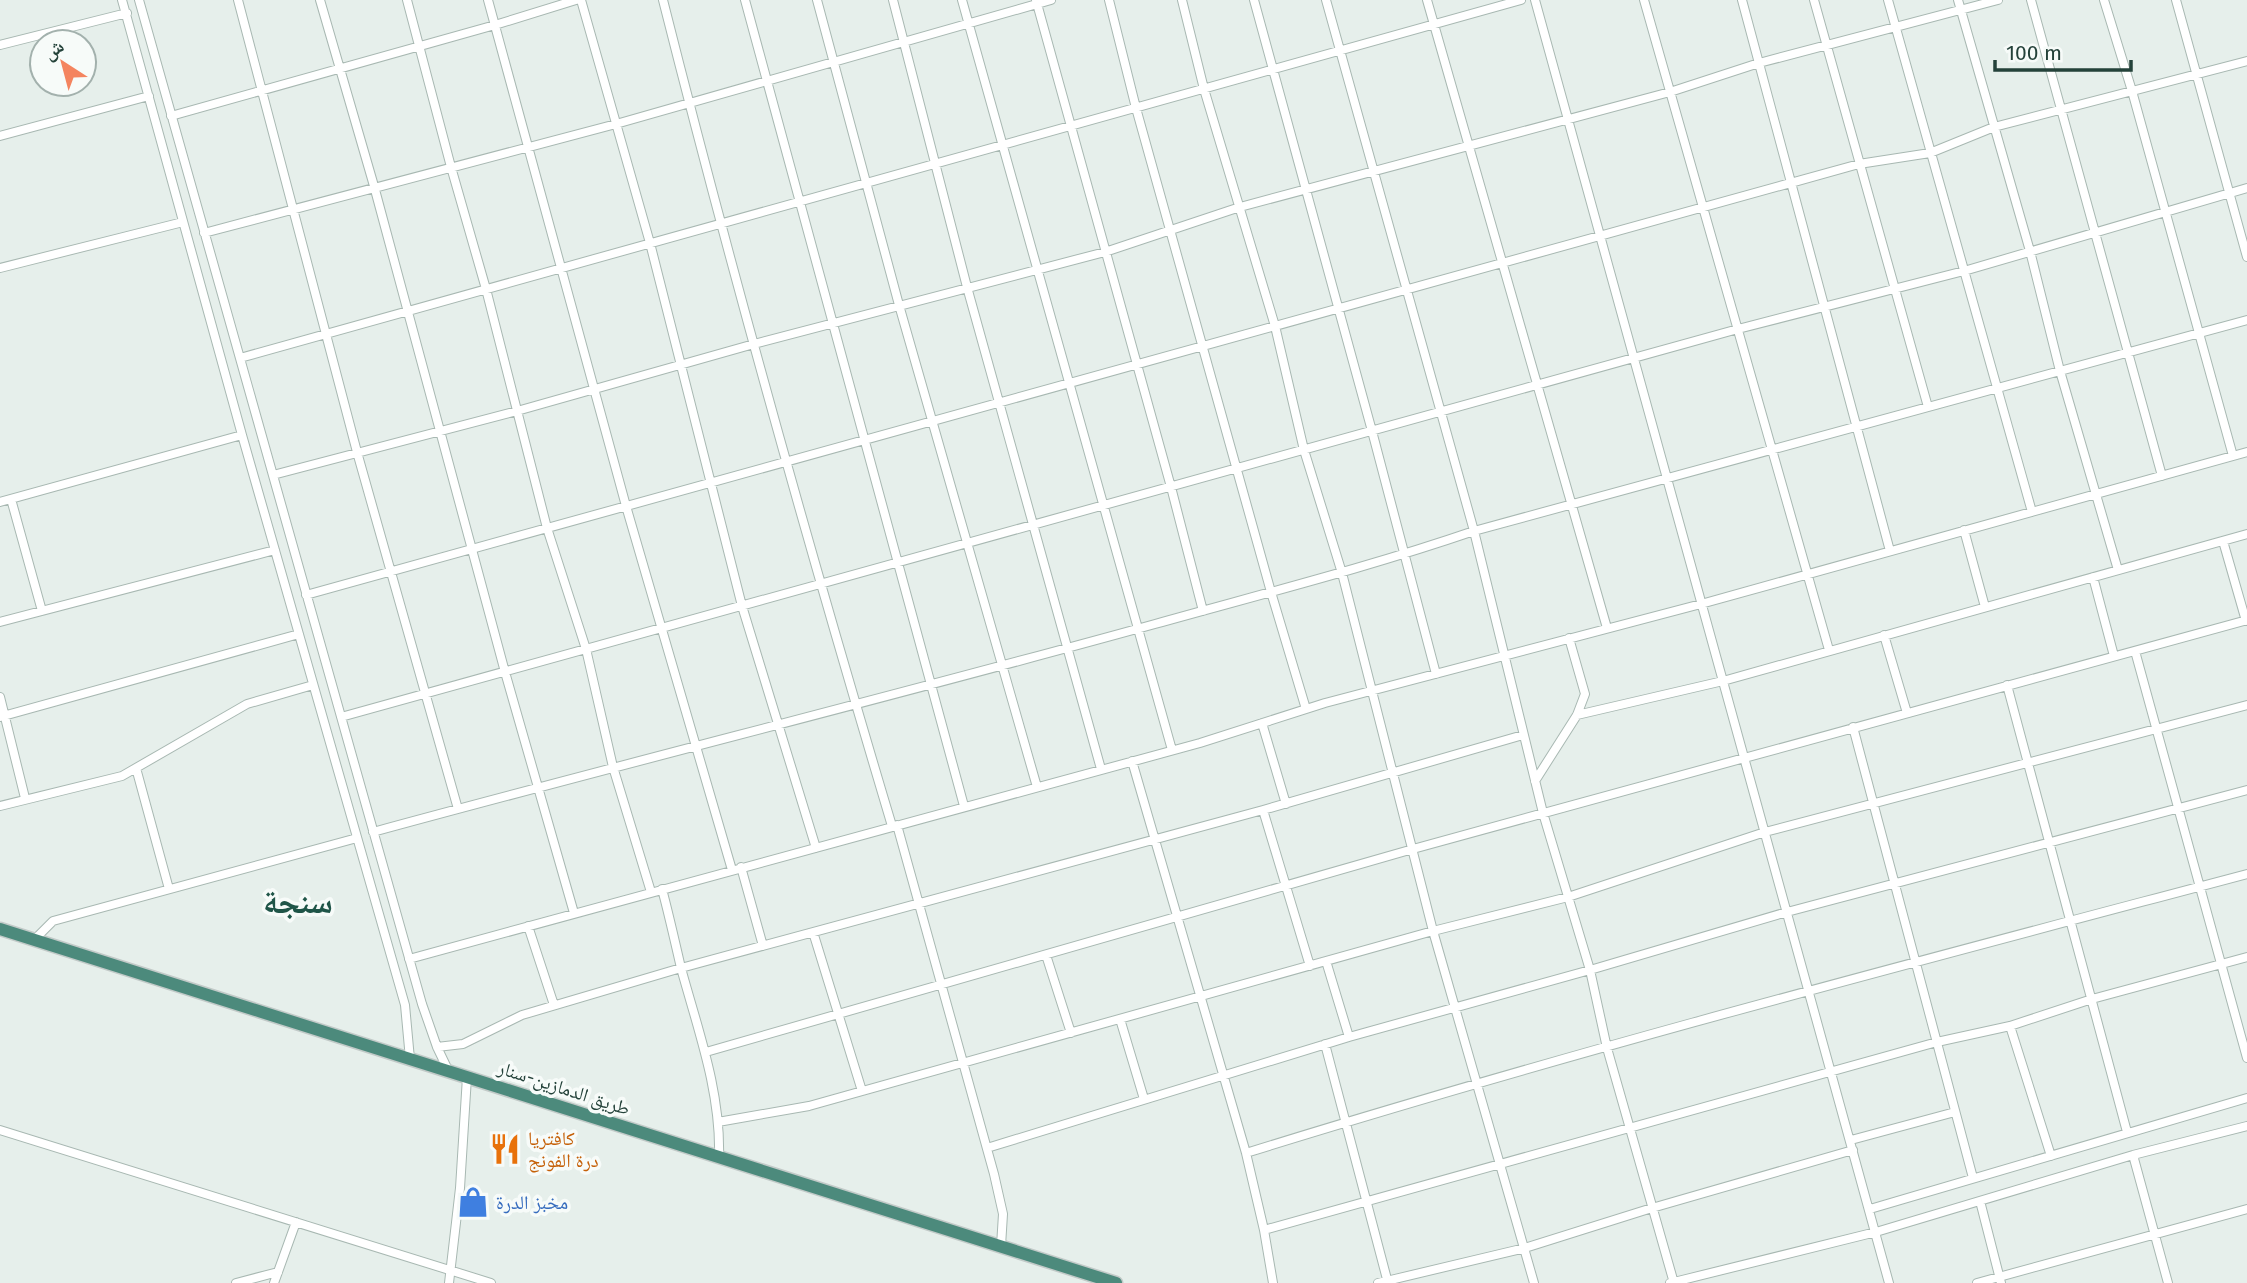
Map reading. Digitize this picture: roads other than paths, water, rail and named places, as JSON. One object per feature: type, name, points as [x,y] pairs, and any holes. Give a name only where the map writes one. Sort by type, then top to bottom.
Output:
[{"type":"highway","name":"طريق الدمازين-سنار","points":[[0,929],[1116,1283]]},
{"type":"street","points":[[122,0],[242,435],[405,1005],[410,1059]]},
{"type":"street","points":[[139,0],[409,960],[437,1047],[449,1072]]},
{"type":"street","points":[[238,0],[357,452],[458,809]]},
{"type":"street","points":[[320,0],[374,187],[505,672],[575,913]]},
{"type":"street","points":[[407,0],[486,289],[547,528],[586,649],[613,767],[651,892]]},
{"type":"street","points":[[488,0],[626,506],[696,745],[763,946]]},
{"type":"street","points":[[172,116],[576,0]]},
{"type":"street","points":[[581,0],[650,243],[742,606],[816,848]]},
{"type":"street","points":[[663,0],[720,224],[820,584],[919,904],[964,1063],[1003,1214],[1001,1246]]},
{"type":"street","points":[[746,0],[964,806]]},
{"type":"street","points":[[817,0],[899,306],[1037,787]]},
{"type":"street","points":[[893,0],[967,287],[1101,769]]},
{"type":"street","points":[[962,0],[1172,750]]},
{"type":"street","points":[[204,233],[616,124],[904,44],[1036,2],[1051,0]]},
{"type":"street","points":[[1109,0],[1136,108],[1306,709]]},
{"type":"street","points":[[1182,0],[1204,89],[1275,326],[1304,450],[1342,573],[1433,930],[1534,1283]]},
{"type":"street","points":[[1254,0],[1436,674]]},
{"type":"street","points":[[1326,0],[1474,531],[1543,813],[1590,970],[1607,1048],[1673,1283],[1876,1232],[2133,1155],[2247,1126]]},
{"type":"street","points":[[1427,0],[1607,628]]},
{"type":"street","points":[[240,358],[1521,0]]},
{"type":"street","points":[[1535,0],[1889,1283]]},
{"type":"street","points":[[1644,0],[1829,650]]},
{"type":"street","points":[[1742,0],[1891,551]]},
{"type":"street","points":[[1814,0],[1928,407]]},
{"type":"street","points":[[1888,0],[2032,512]]},
{"type":"street","points":[[1958,0],[2118,570]]},
{"type":"street","points":[[273,475],[1105,252],[1240,207],[1374,173],[1468,145],[1670,92],[1759,63],[1998,0]]},
{"type":"street","points":[[2031,0],[2162,476]]},
{"type":"street","points":[[2104,0],[2132,91],[2233,456]]},
{"type":"street","points":[[2176,0],[2247,257]]},
{"type":"street","points":[[1036,2],[1203,611]]},
{"type":"street","points":[[0,45],[127,13]]},
{"type":"street","points":[[306,595],[1859,164],[1930,153],[1994,127],[2247,61]]},
{"type":"street","points":[[0,136],[149,96]]},
{"type":"street","points":[[341,717],[1825,306],[1964,271],[2247,188]]},
{"type":"street","points":[[0,268],[183,222]]},
{"type":"street","points":[[373,832],[1068,649],[1406,555],[1474,531],[2247,320]]},
{"type":"street","points":[[0,502],[242,435]]},
{"type":"street","points":[[409,960],[1172,750],[1306,709],[1701,604],[2247,452]]},
{"type":"street","points":[[11,499],[42,611]]},
{"type":"street","points":[[1964,530],[1985,607]]},
{"type":"street","points":[[1577,715],[1723,681],[2247,534]]},
{"type":"street","points":[[706,1052],[1413,849],[2246,621],[2223,541]]},
{"type":"street","points":[[0,622],[275,550]]},
{"type":"street","points":[[2093,577],[2114,656]]},
{"type":"street","points":[[2,716],[299,634]]},
{"type":"street","points":[[1884,635],[1907,713]]},
{"type":"street","points":[[1535,781],[1577,715],[1585,694],[1569,638]]},
{"type":"street","points":[[2135,651],[2247,1058]]},
{"type":"street","points":[[0,806],[122,776],[247,704],[313,685]]},
{"type":"street","points":[[2007,685],[2127,1132]]},
{"type":"street","points":[[0,697],[2,716],[25,798]]},
{"type":"street","points":[[718,1122],[809,1106],[1433,930],[1568,897],[1765,832],[2247,705]]},
{"type":"street","points":[[1262,723],[1286,804]]},
{"type":"street","points":[[1853,727],[1973,1178]]},
{"type":"street","points":[[437,1047],[463,1044],[522,1015],[681,968],[1286,804],[1523,735]]},
{"type":"street","points":[[1132,761],[1246,1153],[1273,1283]]},
{"type":"street","points":[[136,768],[169,889]]},
{"type":"street","points":[[987,1148],[1325,1044],[1787,912],[2247,790]]},
{"type":"street","points":[[1263,810],[1310,966]]},
{"type":"street","points":[[34,940],[53,921],[357,838]]},
{"type":"street","points":[[1246,1153],[1476,1083],[2247,874]]},
{"type":"street","points":[[662,889],[681,968],[706,1052],[718,1122],[719,1157]]},
{"type":"street","points":[[528,926],[554,1005]]},
{"type":"street","points":[[813,932],[862,1091]]},
{"type":"street","points":[[1046,955],[1071,1033]]},
{"type":"street","points":[[1264,1230],[1937,1042],[2010,1026],[2092,999],[2247,957]]},
{"type":"street","points":[[1326,961],[1349,1037]]},
{"type":"street","points":[[1120,1019],[1144,1099]]},
{"type":"street","points":[[2010,1026],[2051,1156]]},
{"type":"street","points":[[1325,1044],[1387,1282]]},
{"type":"street","points":[[449,1283],[460,1188],[467,1077]]},
{"type":"street","points":[[1870,1209],[2247,1097]]},
{"type":"street","points":[[1851,1140],[1955,1112]]},
{"type":"street","points":[[0,1130],[491,1283]]},
{"type":"street","points":[[1378,1283],[1525,1248],[1853,1150]]},
{"type":"street","points":[[2133,1155],[2168,1283]]},
{"type":"street","points":[[1980,1201],[2000,1280]]},
{"type":"street","points":[[1977,1283],[2000,1280],[2247,1209]]},
{"type":"street","points":[[274,1283],[296,1222]]},
{"type":"street","points":[[236,1283],[278,1272]]},
{"type":"place","name":"كافتريا درة الفونج","points":[[505,1149]]},
{"type":"place","name":"مخبز الدرة","points":[[473,1202]]},
{"type":"district","name":"سنجة","points":[[298,902]]}]
